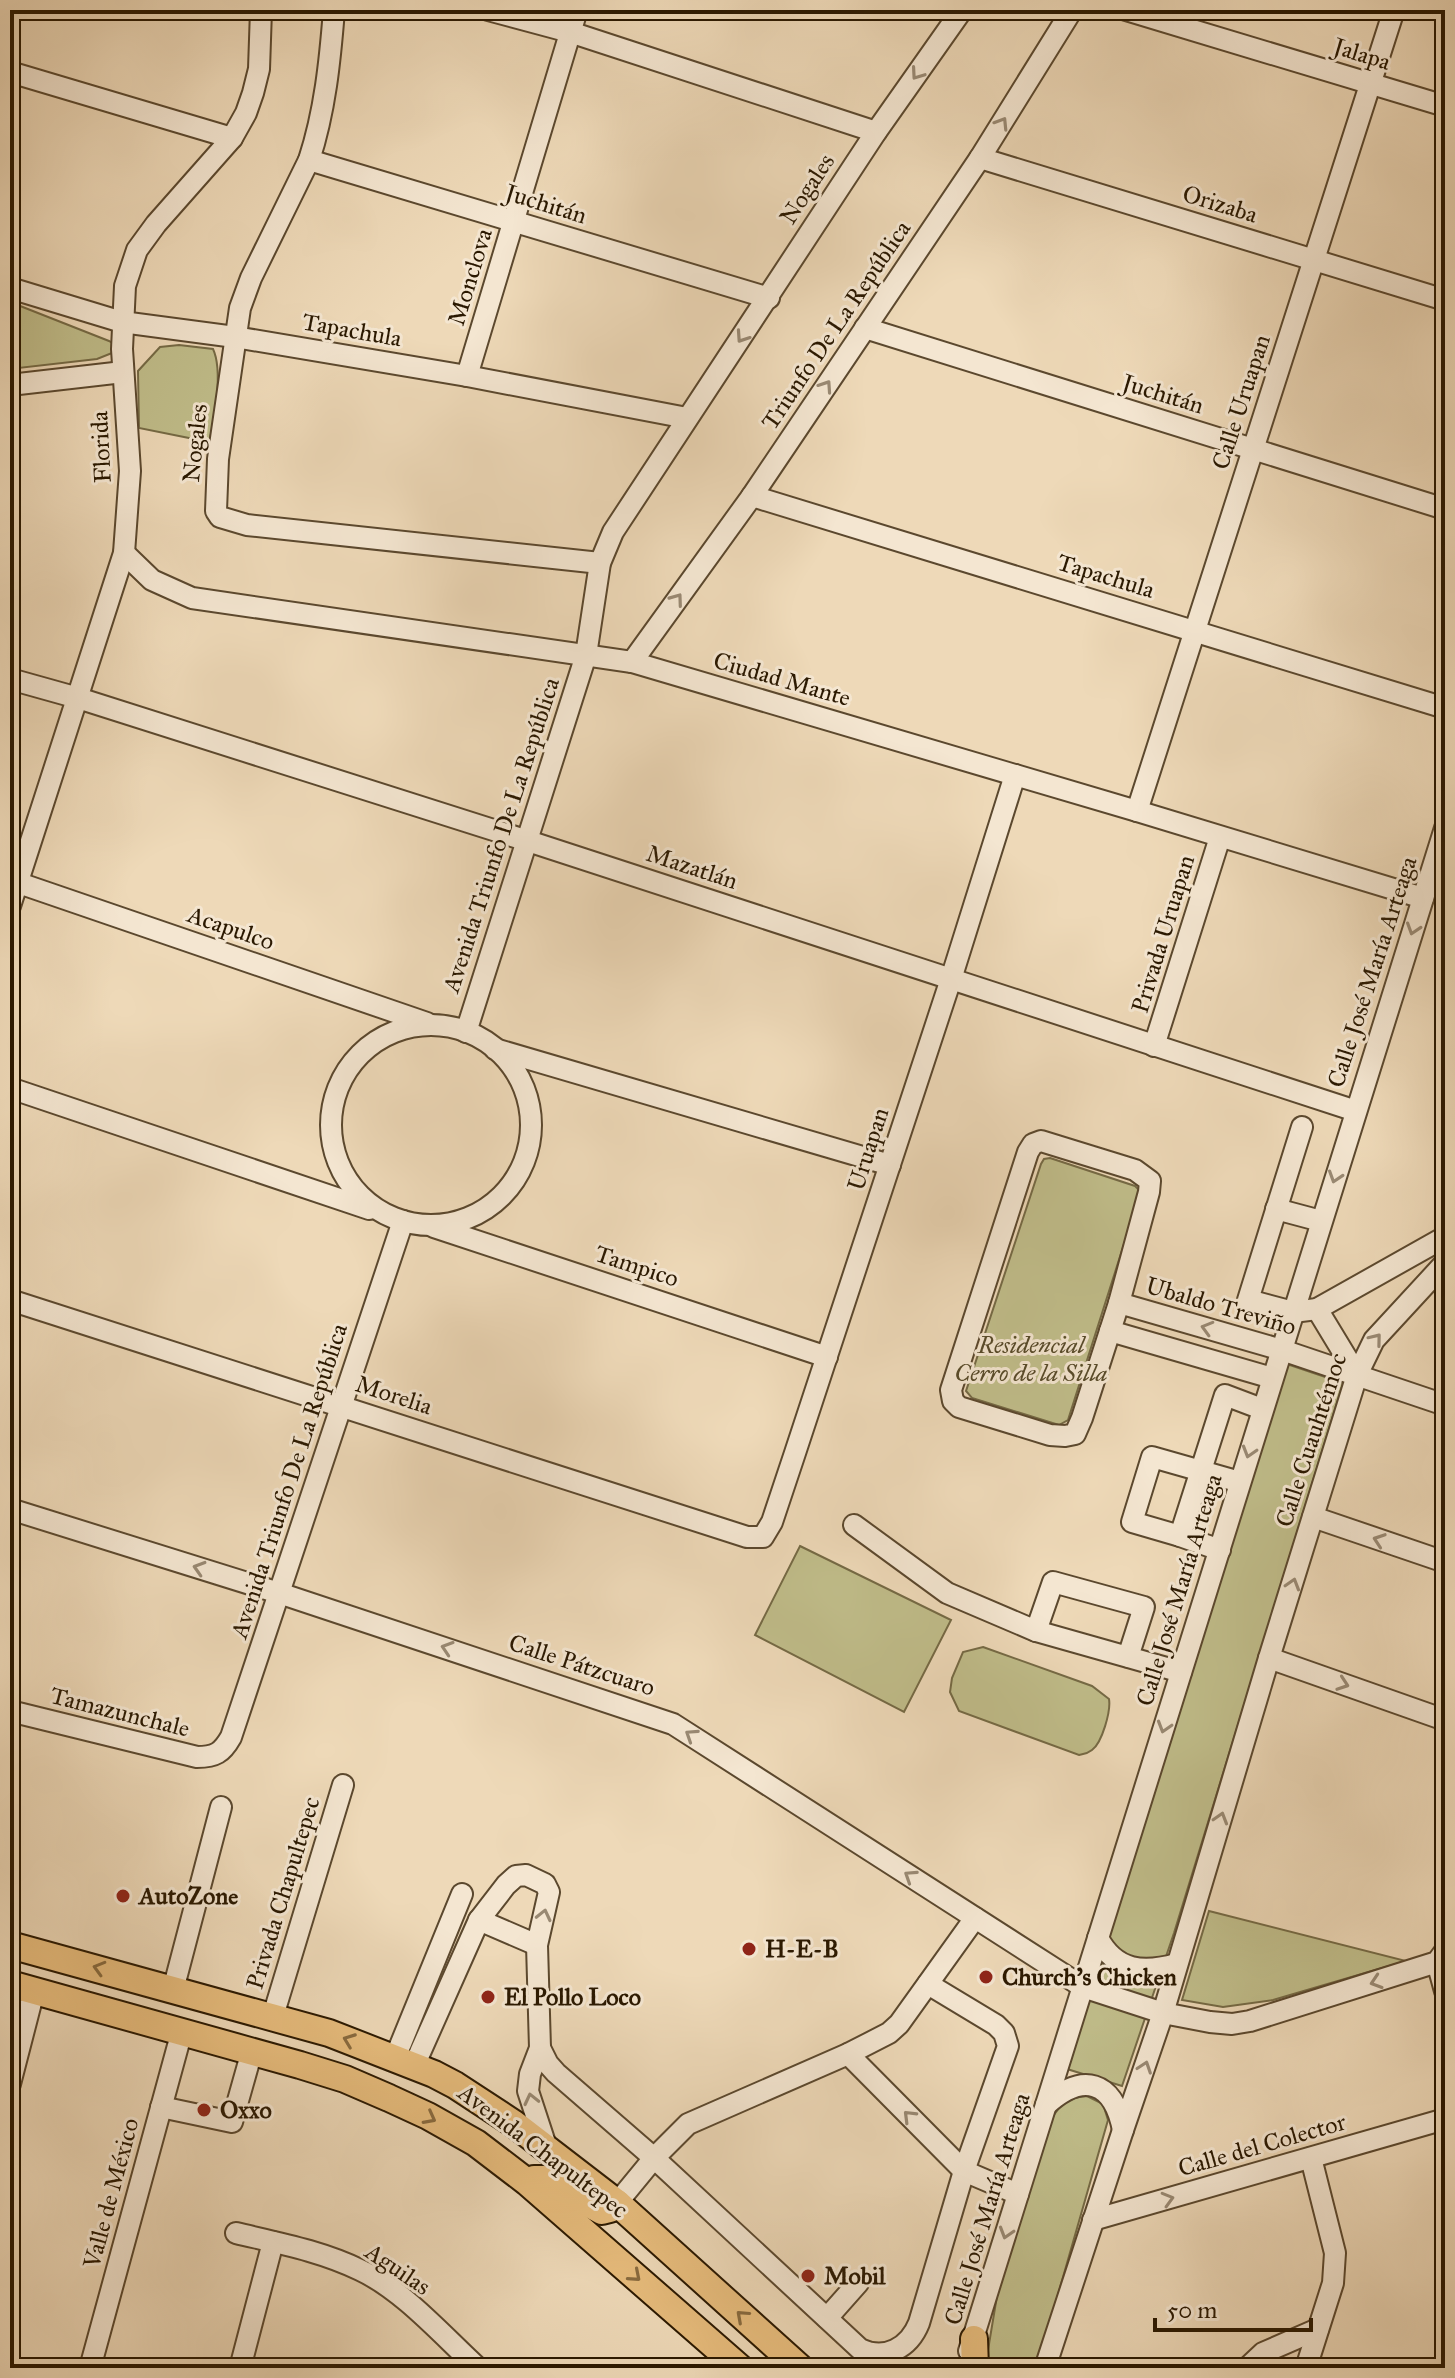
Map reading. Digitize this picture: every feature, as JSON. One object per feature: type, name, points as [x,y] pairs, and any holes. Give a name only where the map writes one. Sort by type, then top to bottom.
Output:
[{"type":"main road","name":"Avenida Chapultepec","points":[[10,1945],[302,2025],[404,2062],[455,2085],[547,2149],[617,2203],[800,2368]]},
{"type":"main road","name":"Avenida Chapultepec","points":[[22,1987],[345,2079],[428,2116],[476,2143],[527,2182],[740,2368]]},
{"type":"main road","points":[[182,2031],[250,2034],[260,2030],[273,2016]]},
{"type":"main road","points":[[300,2065],[289,2043],[292,2033],[302,2025]]},
{"type":"main road","points":[[527,2182],[544,2179],[602,2211],[617,2203]]},
{"type":"main road","points":[[974,2339],[975,2368]]},
{"type":"street","name":"Florida","points":[[10,906],[14,881],[78,698],[124,553],[130,471],[123,372],[125,286],[137,250],[232,138],[246,113],[259,69],[261,10]]},
{"type":"street","name":"Nogales","points":[[334,10],[328,82],[309,160],[251,278],[240,308],[218,459],[215,504],[220,517],[247,525],[600,563]]},
{"type":"street","points":[[488,10],[570,32],[876,132]]},
{"type":"street","name":"Monclova","points":[[467,376],[577,10]]},
{"type":"street","name":"Nogales","points":[[586,655],[600,563],[613,532],[876,132],[962,10]]},
{"type":"street","name":"Triunfo De La República","points":[[632,662],[752,496],[980,158],[1072,10]]},
{"type":"street","name":"Jalapa","points":[[1126,10],[1445,106]]},
{"type":"street","name":"Calle Uruapan","points":[[1137,811],[1394,10]]},
{"type":"street","points":[[10,72],[232,138]]},
{"type":"street","name":"Orizaba","points":[[980,158],[1445,300]]},
{"type":"street","name":"Juchitán","points":[[309,160],[769,298]]},
{"type":"street","name":"Tapachula","points":[[10,288],[122,322],[235,337],[467,376],[687,418]]},
{"type":"street","name":"Juchitán","points":[[865,328],[1445,509]]},
{"type":"street","points":[[10,385],[123,372]]},
{"type":"street","name":"Tapachula","points":[[752,496],[1445,708]]},
{"type":"street","name":"Ciudad Mante","points":[[124,553],[152,580],[192,598],[632,662],[1423,898]]},
{"type":"street","name":"Avenida Triunfo De La República","points":[[466,1032],[586,655]]},
{"type":"street","name":"Mazatlán","points":[[10,679],[528,841],[1356,1111]]},
{"type":"street","name":"Uruapan","points":[[763,1537],[772,1522],[827,1357],[1015,775]]},
{"type":"street","name":"Calle José María Arteaga","points":[[963,2368],[1445,828]]},
{"type":"street","name":"Privada Uruapan","points":[[1154,1046],[1220,837]]},
{"type":"street","name":"Acapulco","points":[[14,881],[434,1025]]},
{"type":"street","points":[[394,1218],[363,1198],[345,1178],[334,1153],[331,1126],[334,1100],[344,1075],[361,1054],[382,1038],[408,1028],[434,1025],[466,1032],[495,1049],[890,1165]]},
{"type":"street","points":[[10,1088],[394,1218],[430,1225],[461,1221],[488,1207],[511,1186],[525,1160],[531,1130],[528,1100],[515,1072],[495,1049]]},
{"type":"street","points":[[1302,1127],[1248,1300],[1293,1312],[1317,1309],[1445,1237]]},
{"type":"street","points":[[1041,1141],[1061,1146],[1135,1170],[1150,1181],[1119,1303],[1075,1434],[1050,1435],[972,1412],[953,1401],[951,1390],[1033,1144],[1041,1141]]},
{"type":"street","points":[[1276,1209],[1321,1221]]},
{"type":"street","name":"Avenida Triunfo De La República","points":[[218,1755],[231,1737],[341,1405],[394,1218]]},
{"type":"street","name":"Tampico","points":[[430,1225],[827,1357]]},
{"type":"street","name":"Calle Cuauhtémoc","points":[[1269,1658],[1357,1375],[1374,1340],[1445,1263]]},
{"type":"street","name":"Morelia","points":[[10,1300],[747,1537],[763,1537]]},
{"type":"street","name":"Ubaldo Treviño","points":[[1119,1303],[1282,1350],[1445,1405]]},
{"type":"street","points":[[1317,1309],[1357,1375]]},
{"type":"street","points":[[1110,1331],[1272,1378]]},
{"type":"street","points":[[1180,1536],[1225,1395],[1262,1409]]},
{"type":"street","points":[[1220,1550],[1132,1522],[1152,1457],[1240,1482]]},
{"type":"street","name":"Calle Pátzcuaro","points":[[10,1509],[279,1593],[673,1724],[1083,1987],[1163,2013],[1210,2022],[1232,2024],[1250,2021],[1441,1957]]},
{"type":"street","points":[[1313,1517],[1445,1562]]},
{"type":"street","points":[[854,1525],[947,1593],[1036,1631],[1181,1672]]},
{"type":"street","points":[[1036,1631],[1053,1582],[1144,1607],[1128,1657]]},
{"type":"street","points":[[1045,2368],[1163,2013],[1269,1658],[1445,1720]]},
{"type":"street","name":"Tamazunchale","points":[[10,1711],[197,1757],[218,1755]]},
{"type":"street","name":"Privada Chapultepec","points":[[273,2016],[343,1785]]},
{"type":"street","points":[[173,1990],[221,1807]]},
{"type":"street","points":[[404,2062],[479,1920],[516,1876],[526,1875],[542,1881],[549,1892],[537,1945],[540,2048],[530,2074],[528,2091],[547,2149]]},
{"type":"street","points":[[404,2062],[411,2023],[462,1894]]},
{"type":"street","points":[[617,2203],[654,2158],[688,2124],[889,2033],[899,2024],[975,1918]]},
{"type":"street","points":[[479,1920],[537,1945]]},
{"type":"street","points":[[1098,1938],[1104,1949],[1118,1961],[1133,1968],[1155,1970],[1177,1964]]},
{"type":"street","points":[[1441,1957],[1445,1991]]},
{"type":"street","points":[[540,2048],[556,2073],[654,2158],[860,2349],[883,2355],[892,2353],[914,2335],[964,2171],[1007,2054],[1007,2039],[996,2025],[928,1984]]},
{"type":"street","points":[[10,2084],[22,1987]]},
{"type":"street","name":"Valle de México","points":[[90,2368],[182,2031]]},
{"type":"street","points":[[161,2107],[232,2122],[252,2051]]},
{"type":"street","points":[[848,2054],[964,2171],[1018,2194]]},
{"type":"street","points":[[1046,2105],[1072,2087],[1096,2087],[1110,2096],[1119,2111],[1123,2130]]},
{"type":"street","name":"Calle del Colector","points":[[1093,2220],[1445,2119]]},
{"type":"street","points":[[1306,2368],[1333,2283],[1335,2253],[1311,2158]]},
{"type":"street","name":"Aguilas","points":[[236,2233],[321,2255],[362,2271],[400,2296],[478,2368]]},
{"type":"street","points":[[240,2368],[273,2242]]},
{"type":"street","points":[[827,2318],[858,2283]]},
{"type":"street","points":[[1247,2368],[1263,2353],[1318,2329]]},
{"type":"green space","points":[[10,302],[122,349],[97,359],[10,369]]},
{"type":"green space","points":[[179,345],[213,349],[216,358],[217,395],[209,442],[139,428],[138,371],[160,347]]},
{"type":"green space","name":"Residencial Cerro de la Silla","points":[[1050,1158],[1135,1186],[1139,1197],[1068,1420],[1059,1425],[972,1398],[966,1391],[1041,1164],[1044,1159]]},
{"type":"green space","points":[[1284,1363],[1343,1383],[1174,1933],[1122,2086],[1067,2069]]},
{"type":"green space","points":[[800,1546],[951,1620],[904,1712],[755,1635]]},
{"type":"green space","points":[[983,1647],[1092,1686],[1109,1699],[1105,1726],[1096,1746],[1079,1755],[959,1711],[950,1692],[952,1678],[963,1652]]},
{"type":"green space","points":[[1209,1911],[1406,1961],[1273,2000],[1223,2007],[1182,2000]]},
{"type":"green space","points":[[1087,2096],[1103,2104],[1108,2120],[1037,2368],[985,2368],[997,2296],[1051,2120],[1065,2103]]},
{"type":"place","name":"AutoZone","points":[[123,1896]]},
{"type":"place","name":"H-E-B","points":[[749,1949]]},
{"type":"place","name":"Church's Chicken","points":[[986,1977]]},
{"type":"place","name":"El Pollo Loco","points":[[488,1997]]},
{"type":"place","name":"Oxxo","points":[[204,2110]]},
{"type":"place","name":"Mobil","points":[[808,2276]]}]
